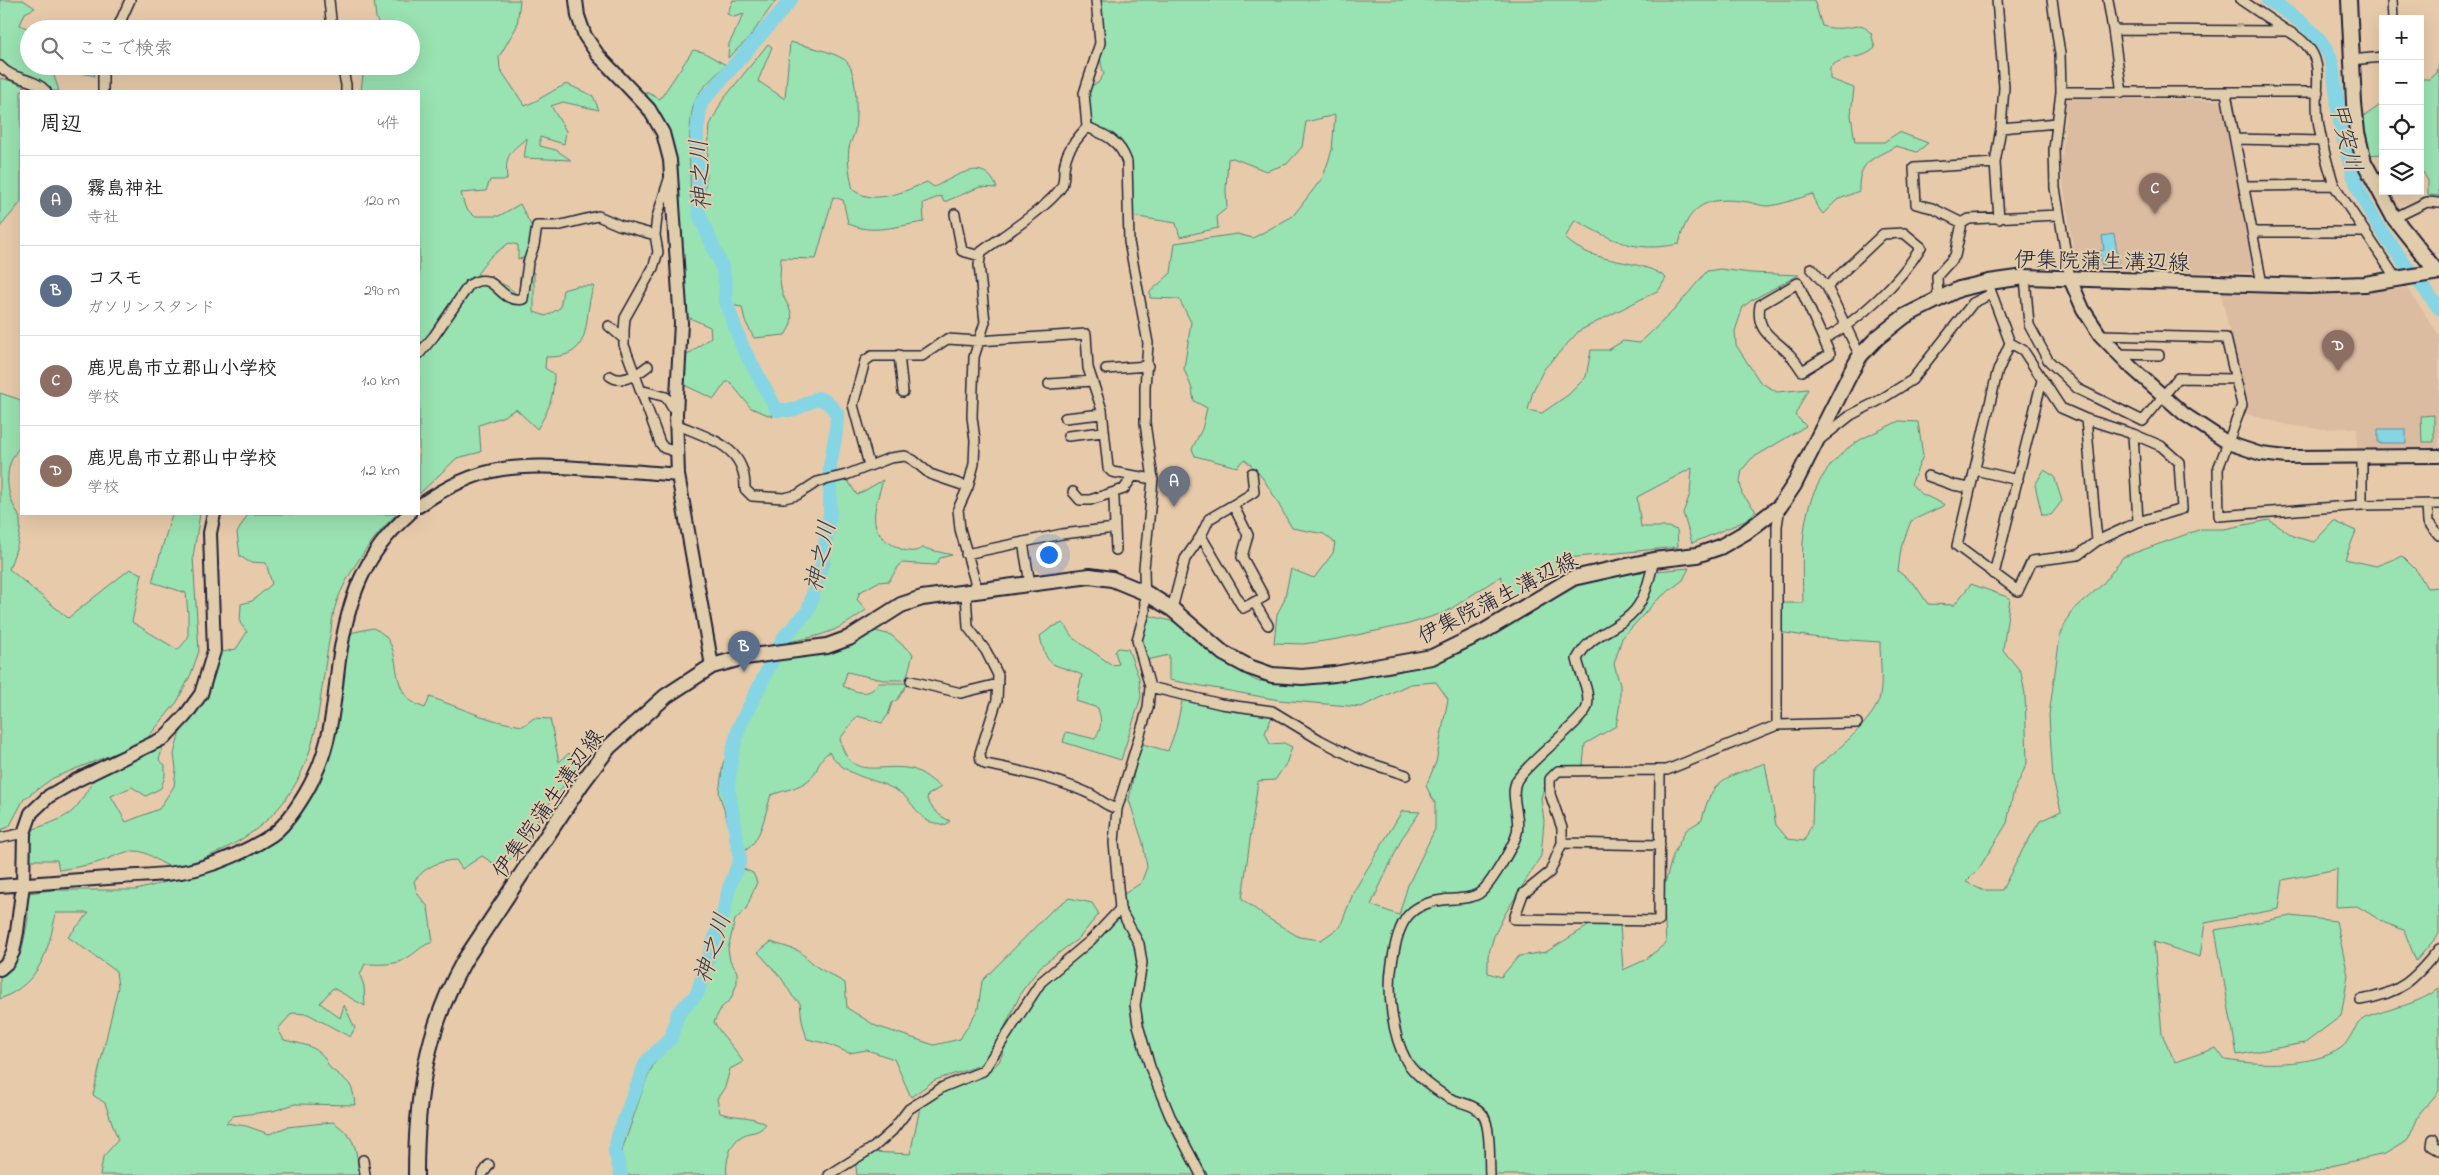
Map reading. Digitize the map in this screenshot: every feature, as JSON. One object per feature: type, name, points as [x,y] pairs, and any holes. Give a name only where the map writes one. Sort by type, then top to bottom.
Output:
[{"type":"main road","points":[[2349,0],[2350,60],[2357,132],[2364,162],[2394,218],[2438,274]]},
{"type":"main road","name":"伊集院蒲生溝辺線","points":[[416,1175],[419,1110],[425,1063],[435,1026],[449,989],[464,961],[576,791],[609,747],[666,696],[712,666],[769,654],[827,646],[849,638],[901,606],[922,598],[1090,576],[1112,579],[1146,593],[1172,609],[1223,653],[1249,667],[1272,675],[1302,677],[1334,674],[1432,657],[1483,632],[1573,578],[1654,560],[1697,555],[1720,547],[1746,532],[1780,506],[1794,485],[1860,356],[1892,326],[1938,298],[1958,289],[1990,288],[2025,277],[2342,285],[2438,274]]},
{"type":"street","points":[[121,20],[130,0]]},
{"type":"street","points":[[329,0],[331,20]]},
{"type":"street","points":[[576,0],[578,16],[585,36],[598,55],[638,97],[656,120],[667,144],[671,172],[681,323],[676,419],[678,475],[712,666]]},
{"type":"street","points":[[1096,0],[1100,43],[1084,94],[1087,127],[1068,151],[1063,184],[1058,192],[1017,227],[980,252],[979,265],[985,322],[974,357],[972,379],[974,464],[968,487],[958,509],[972,592],[968,627],[986,651],[998,674],[996,700],[980,753],[981,761],[985,764],[1021,771],[1075,789],[1091,795],[1104,805],[1117,808]]},
{"type":"street","points":[[1997,0],[2004,87],[1996,163],[1999,219]]},
{"type":"street","points":[[2052,0],[2060,54],[2061,92],[2054,166],[2058,215],[2070,279],[2083,309],[2100,335],[2164,396],[2206,431],[2228,443],[2261,454],[2287,457],[2439,456]]},
{"type":"street","points":[[2108,0],[2122,93]]},
{"type":"street","points":[[2241,0],[2300,38],[2310,48],[2316,63],[2317,118],[2321,141],[2334,185],[2399,279]]},
{"type":"street","points":[[2392,0],[2393,15]]},
{"type":"street","points":[[2113,30],[2288,31]]},
{"type":"street","points":[[2350,60],[2379,57]]},
{"type":"street","points":[[0,66],[14,77],[35,81],[45,90]]},
{"type":"street","points":[[103,75],[103,90]]},
{"type":"street","points":[[344,75],[346,90]]},
{"type":"street","points":[[2061,92],[2318,92]]},
{"type":"street","points":[[2226,93],[2262,284]]},
{"type":"street","points":[[2001,128],[2057,124]]},
{"type":"street","points":[[1087,127],[1111,138],[1123,151],[1127,162],[1129,242],[1148,344],[1145,423],[1152,479],[1144,568],[1145,612],[1137,640],[1150,687],[1148,708],[1117,808],[1114,842],[1120,909],[1139,944],[1142,964],[1135,1004],[1138,1025],[1150,1067],[1170,1116],[1201,1175]]},
{"type":"street","points":[[2235,139],[2321,141]]},
{"type":"street","points":[[1962,223],[1932,208],[1916,204],[1914,168],[1996,163]]},
{"type":"street","points":[[671,172],[657,217],[655,235],[658,252],[654,268],[626,318],[624,339],[635,376],[660,443],[664,448],[677,452]]},
{"type":"street","points":[[2244,186],[2334,185]]},
{"type":"street","points":[[2394,218],[2427,202],[2439,203]]},
{"type":"street","points":[[955,214],[962,251],[980,256]]},
{"type":"street","points":[[1938,298],[1937,276],[1955,256],[1962,223],[1969,219],[2058,215]]},
{"type":"street","points":[[420,353],[434,336],[469,285],[474,281],[484,279],[493,283],[502,293],[511,298],[523,299],[528,262],[534,245],[537,226],[557,226],[598,216],[619,226],[655,235]]},
{"type":"street","points":[[1824,339],[1845,327],[1910,266],[1921,247],[1904,232],[1883,234],[1827,287]]},
{"type":"street","points":[[2252,232],[2365,232]]},
{"type":"street","points":[[1811,268],[1827,287],[1860,356]]},
{"type":"street","points":[[2025,277],[2028,325],[2048,360],[2078,389],[2143,421],[2178,378],[2235,379]]},
{"type":"street","points":[[1798,283],[1824,339],[1830,354],[1802,370],[1790,354],[1765,334],[1758,314],[1760,305],[1798,283]]},
{"type":"street","points":[[1814,444],[1851,415],[1912,380],[1972,303],[1990,288],[2010,343],[2023,350],[2061,408],[2086,420],[2133,434],[2161,446],[2179,462],[2182,509],[2138,522],[2097,542],[2078,555],[2032,561],[2018,592],[1956,546],[1997,373],[2010,343]]},
{"type":"street","points":[[609,326],[624,339]]},
{"type":"street","points":[[869,465],[853,405],[865,361],[872,356],[922,356],[946,339],[978,341],[1086,334],[1088,368],[1102,414],[1108,468],[1112,472],[1152,479]]},
{"type":"street","points":[[2100,335],[2226,338],[2242,405],[2218,469],[2219,516],[2362,505],[2439,504]]},
{"type":"street","points":[[2118,354],[2159,355]]},
{"type":"street","points":[[900,355],[903,392]]},
{"type":"street","points":[[610,376],[619,379],[635,376],[648,366]]},
{"type":"street","points":[[1106,369],[1148,366]]},
{"type":"street","points":[[1994,574],[2042,380]]},
{"type":"street","points":[[1049,384],[1092,381]]},
{"type":"street","points":[[640,390],[666,397],[676,419],[731,450],[741,462],[745,474],[745,489],[752,496],[784,498],[797,495],[816,482],[846,475],[890,458],[905,456],[930,474],[968,487]]},
{"type":"street","points":[[1065,418],[1102,414]]},
{"type":"street","points":[[2086,420],[2097,542]]},
{"type":"street","points":[[1068,436],[1103,432]]},
{"type":"street","points":[[2133,434],[2138,522]]},
{"type":"street","points":[[2362,457],[2362,505]]},
{"type":"street","points":[[420,505],[452,484],[492,470],[509,467],[555,466],[678,475]]},
{"type":"street","points":[[1975,470],[2018,480]]},
{"type":"street","points":[[1172,609],[1185,559],[1201,536],[1209,519],[1254,492],[1252,473]]},
{"type":"street","points":[[1073,492],[1080,500],[1090,500],[1124,489],[1133,476]]},
{"type":"street","points":[[1928,476],[1952,486],[1970,488]]},
{"type":"street","points":[[1114,498],[1116,550]]},
{"type":"street","points":[[1201,536],[1244,608],[1264,596],[1242,557],[1248,535],[1233,505]]},
{"type":"street","points":[[2427,505],[2428,522],[2439,535]]},
{"type":"street","points":[[1777,725],[1777,526],[1780,506]]},
{"type":"street","points":[[0,969],[8,962],[13,952],[23,884],[24,833],[32,813],[48,796],[164,738],[201,694],[214,651],[210,533],[214,515]]},
{"type":"street","points":[[0,886],[153,875],[202,867],[236,854],[273,834],[295,808],[314,777],[328,739],[345,621],[357,584],[372,557],[392,530],[409,515]]},
{"type":"street","points":[[966,554],[1062,534],[1115,528]]},
{"type":"street","points":[[1023,542],[1030,584]]},
{"type":"street","points":[[1490,1175],[1486,1122],[1482,1114],[1474,1108],[1448,1097],[1420,1077],[1407,1062],[1394,1026],[1391,1004],[1391,965],[1395,949],[1401,928],[1409,913],[1416,907],[1434,900],[1467,898],[1483,890],[1495,875],[1517,833],[1515,800],[1517,781],[1588,707],[1587,690],[1577,659],[1595,638],[1625,620],[1636,610],[1644,596],[1654,560]]},
{"type":"street","points":[[1254,602],[1268,625]]},
{"type":"street","points":[[911,681],[962,693],[998,684]]},
{"type":"street","points":[[1150,687],[1213,702],[1272,711],[1320,740],[1357,759],[1406,775]]},
{"type":"street","points":[[1660,770],[1659,921],[1514,919],[1524,894],[1550,872],[1562,843],[1562,828],[1550,794],[1550,779],[1558,771],[1660,770],[1667,770],[1777,725],[1857,723]]},
{"type":"street","points":[[0,838],[24,833]]},
{"type":"street","points":[[1562,843],[1660,845]]},
{"type":"street","points":[[829,1175],[874,1147],[892,1131],[909,1109],[943,1088],[983,1071],[1041,982],[1091,940],[1120,909]]},
{"type":"street","points":[[2360,1000],[2382,997],[2400,989],[2439,949]]},
{"type":"street","points":[[2433,1139],[2432,1146],[2439,1150]]},
{"type":"street","points":[[363,1160],[364,1175]]},
{"type":"street","points":[[482,1175],[490,1165]]},
{"type":"shaded area","points":[[2067,98],[2219,100],[2222,103],[2254,273],[2086,270],[2075,260],[2061,170]]},
{"type":"shaded area","points":[[2407,288],[2439,335],[2439,449],[2357,450],[2357,428],[2318,429],[2288,425],[2243,413],[2245,406],[2221,293],[2223,291],[2368,293]]},
{"type":"green space","points":[[0,0],[23,0],[35,8],[25,13],[22,20],[20,20],[20,75],[54,75],[59,90],[41,90],[0,69]]},
{"type":"green space","points":[[374,0],[520,0],[517,26],[499,57],[500,69],[525,106],[567,84],[593,96],[599,110],[563,102],[551,106],[566,131],[564,144],[540,137],[540,146],[556,150],[571,160],[524,158],[527,138],[512,152],[507,160],[507,180],[490,180],[486,191],[461,193],[465,207],[474,216],[499,216],[520,204],[536,235],[528,257],[518,259],[518,245],[509,243],[490,257],[477,274],[507,286],[519,296],[520,277],[527,265],[534,273],[534,312],[546,316],[560,308],[563,290],[577,286],[594,286],[590,299],[587,323],[580,344],[573,351],[562,356],[546,357],[545,368],[554,374],[553,389],[548,409],[537,429],[516,409],[502,417],[479,425],[481,452],[457,458],[420,493],[420,90],[361,90],[363,75],[420,75],[420,20],[377,20]]},
{"type":"green space","points":[[733,0],[776,0],[749,38],[728,58],[729,44],[744,14],[734,17],[727,14]]},
{"type":"green space","points":[[1100,0],[1814,0],[1822,26],[1842,28],[1862,25],[1871,33],[1875,48],[1865,54],[1842,60],[1830,67],[1830,79],[1854,88],[1851,115],[1855,142],[1884,142],[1899,132],[1928,143],[1917,152],[1896,146],[1874,158],[1864,167],[1861,173],[1859,191],[1837,200],[1823,214],[1816,205],[1813,194],[1767,206],[1734,200],[1722,200],[1702,205],[1695,211],[1688,219],[1679,244],[1649,247],[1636,246],[1601,234],[1575,220],[1565,238],[1590,254],[1644,267],[1656,271],[1666,278],[1659,290],[1579,331],[1544,369],[1533,391],[1528,410],[1542,413],[1568,395],[1586,377],[1591,350],[1608,350],[1623,341],[1640,343],[1674,310],[1707,271],[1720,269],[1751,273],[1799,275],[1752,300],[1743,307],[1735,331],[1736,345],[1760,382],[1777,392],[1808,389],[1795,415],[1806,426],[1751,459],[1742,470],[1740,481],[1742,494],[1756,511],[1745,521],[1692,543],[1683,513],[1690,494],[1692,468],[1637,497],[1641,527],[1668,527],[1677,530],[1678,547],[1567,558],[1551,573],[1509,600],[1501,576],[1446,612],[1409,624],[1338,639],[1303,644],[1274,643],[1277,614],[1284,601],[1291,569],[1314,578],[1333,553],[1335,543],[1324,534],[1292,528],[1259,473],[1244,459],[1237,467],[1195,456],[1192,449],[1202,429],[1207,408],[1194,401],[1192,389],[1184,369],[1191,322],[1179,299],[1150,298],[1150,292],[1171,273],[1175,243],[1237,234],[1253,238],[1293,216],[1323,177],[1332,150],[1335,115],[1306,122],[1302,147],[1287,164],[1266,171],[1233,158],[1228,159],[1227,208],[1217,216],[1218,228],[1180,237],[1176,223],[1131,216],[1124,172],[1116,147],[1113,142],[1095,127],[1089,110],[1090,86],[1098,83],[1104,74],[1100,54],[1102,9]]},
{"type":"green space","points":[[790,42],[832,54],[845,60],[849,65],[854,82],[856,104],[855,130],[848,153],[853,190],[862,195],[880,197],[900,193],[927,182],[934,187],[961,174],[977,170],[985,172],[992,178],[997,188],[980,187],[944,202],[941,196],[923,203],[924,222],[875,229],[856,227],[848,223],[843,200],[833,197],[816,259],[781,258],[781,287],[792,315],[790,327],[785,335],[754,338],[745,321],[742,307],[730,305],[745,353],[762,385],[773,417],[751,408],[730,382],[726,382],[714,399],[680,383],[682,359],[711,337],[710,327],[681,314],[675,190],[646,92],[660,99],[693,50],[703,52],[726,65],[701,91],[692,109],[690,148],[691,199],[704,200],[710,125],[722,101],[768,44],[772,47],[758,81],[785,99]]},
{"type":"green space","points":[[2439,63],[2439,196],[2428,195],[2428,181],[2424,174],[2424,79],[2430,79],[2437,73]]},
{"type":"green space","points":[[0,78],[15,82],[29,90],[20,90],[20,203],[0,227]]},
{"type":"green space","points":[[2379,106],[2379,154],[2366,155],[2359,120]]},
{"type":"green space","points":[[0,393],[20,400],[20,447],[10,464],[8,485],[12,502],[19,517],[20,533],[9,569],[68,618],[130,569],[142,574],[132,622],[178,650],[188,638],[186,593],[152,582],[172,515],[200,515],[193,557],[199,651],[191,674],[177,702],[145,741],[53,778],[24,799],[9,827],[0,830]]},
{"type":"green space","points":[[2434,415],[2434,442],[2422,442],[2421,416]]},
{"type":"green space","points":[[1899,421],[1918,422],[1923,456],[1911,484],[1922,494],[1945,505],[1911,521],[1901,548],[1898,571],[1915,585],[1928,604],[1954,605],[1971,584],[2010,598],[2003,650],[2021,672],[2025,694],[2027,763],[2013,794],[2007,823],[1978,870],[1966,882],[1982,890],[2002,890],[2040,821],[2061,811],[2053,780],[2049,715],[2060,636],[2070,613],[2102,585],[2123,557],[2201,529],[2224,529],[2269,520],[2295,537],[2314,542],[2334,521],[2356,531],[2345,559],[2376,566],[2402,556],[2417,571],[2427,588],[2439,587],[2439,934],[2416,961],[2404,930],[2385,923],[2357,906],[2336,907],[2337,869],[2283,880],[2279,909],[2205,923],[2200,957],[2154,942],[2162,1034],[2175,1062],[2216,1048],[2225,1060],[2238,1062],[2284,1063],[2316,1059],[2341,1048],[2361,1020],[2413,1002],[2439,988],[2439,1091],[2419,1115],[2408,1140],[2385,1154],[2331,1166],[2309,1175],[857,1175],[854,1151],[910,1154],[923,1094],[938,1085],[987,1072],[999,1062],[1022,1006],[1065,958],[1108,929],[1121,896],[1141,883],[1147,867],[1143,843],[1129,800],[1139,743],[1168,751],[1176,729],[1183,697],[1274,712],[1265,733],[1270,744],[1284,743],[1292,747],[1286,764],[1275,780],[1258,781],[1242,899],[1266,917],[1299,937],[1321,940],[1340,927],[1354,891],[1402,811],[1420,812],[1402,838],[1371,905],[1399,915],[1408,885],[1435,829],[1435,803],[1426,786],[1436,762],[1448,699],[1436,682],[1410,684],[1361,707],[1279,700],[1169,680],[1169,655],[1143,661],[1135,637],[1147,615],[1175,622],[1203,647],[1256,681],[1313,683],[1348,680],[1398,672],[1460,653],[1580,584],[1623,574],[1689,568],[1683,580],[1657,600],[1622,638],[1614,664],[1620,685],[1620,703],[1616,726],[1585,744],[1583,765],[1549,772],[1541,798],[1544,821],[1541,856],[1505,914],[1494,936],[1488,956],[1488,973],[1501,977],[1519,956],[1546,952],[1601,918],[1620,925],[1623,970],[1645,960],[1666,943],[1663,890],[1673,855],[1686,830],[1702,820],[1706,806],[1716,787],[1731,776],[1765,763],[1776,825],[1788,839],[1804,841],[1812,824],[1814,769],[1853,736],[1877,705],[1881,683],[1880,642],[1819,638],[1772,631],[1773,603],[1803,603],[1803,539],[1811,500],[1819,482],[1831,465],[1848,448]]},
{"type":"green space","points":[[2044,470],[2054,476],[2062,501],[2051,515],[2042,515],[2035,485]]},
{"type":"green space","points":[[845,476],[857,495],[883,480],[877,500],[875,518],[876,527],[887,541],[907,551],[916,551],[923,548],[952,555],[940,558],[936,565],[901,563],[889,581],[878,582],[860,592],[857,599],[866,610],[856,617],[829,632],[787,642],[811,610],[829,564],[836,503],[835,478]]},
{"type":"green space","points":[[247,515],[396,515],[370,544],[354,568],[336,604],[313,739],[293,789],[278,809],[260,826],[214,854],[185,865],[171,866],[143,852],[136,851],[96,863],[59,870],[57,860],[24,860],[24,849],[34,829],[69,814],[78,805],[90,785],[100,774],[122,762],[163,746],[159,760],[165,765],[165,776],[161,788],[146,796],[132,787],[111,796],[126,822],[159,809],[174,786],[176,769],[174,754],[179,735],[213,677],[219,653],[236,649],[247,632],[240,623],[241,604],[252,601],[272,584],[266,563],[249,562],[240,556],[237,533]]},
{"type":"green space","points":[[1063,623],[1073,638],[1112,665],[1119,664],[1115,652],[1118,648],[1128,649],[1139,678],[1141,697],[1121,760],[1063,742],[1066,732],[1095,739],[1101,721],[1098,708],[1076,701],[1082,675],[1053,664],[1046,655],[1040,636],[1052,627]]},
{"type":"green space","points":[[373,628],[384,635],[391,645],[403,692],[411,701],[425,708],[430,697],[487,718],[523,726],[534,718],[550,719],[559,762],[569,753],[579,766],[542,813],[517,853],[505,864],[496,865],[482,856],[462,869],[456,860],[443,862],[428,868],[414,881],[417,893],[428,907],[433,942],[402,961],[386,964],[365,964],[360,975],[364,986],[365,1006],[333,988],[320,1003],[340,1018],[344,1005],[355,1028],[350,1037],[308,1014],[292,1013],[278,1029],[284,1040],[305,1045],[320,1052],[331,1069],[349,1083],[355,1105],[295,1104],[273,1111],[233,1116],[226,1123],[246,1126],[269,1134],[287,1127],[333,1122],[347,1133],[354,1144],[359,1175],[100,1175],[103,1157],[118,1140],[105,1103],[93,1095],[118,987],[116,971],[68,937],[89,913],[56,913],[49,941],[40,965],[24,984],[0,999],[0,978],[22,950],[28,919],[27,893],[53,890],[136,890],[211,870],[280,825],[318,775],[345,634]]},
{"type":"green space","points":[[872,630],[891,635],[913,654],[906,680],[883,680],[847,672],[843,686],[867,692],[875,688],[878,683],[908,683],[898,699],[892,703],[888,715],[882,723],[857,716],[840,739],[845,753],[858,766],[912,769],[924,774],[941,787],[928,795],[929,803],[939,814],[950,821],[945,825],[928,821],[899,792],[844,768],[829,752],[823,757],[814,774],[806,782],[795,788],[771,795],[764,821],[756,839],[745,851],[737,853],[719,793],[723,763],[780,657]]},
{"type":"green space","points":[[736,866],[753,873],[757,882],[746,909],[735,920],[728,949],[730,960],[737,972],[737,983],[731,999],[721,1008],[714,1022],[743,1062],[730,1069],[725,1087],[717,1099],[720,1113],[755,1119],[766,1124],[757,1131],[742,1136],[734,1143],[728,1159],[727,1175],[617,1175],[623,1147],[645,1083],[653,1065],[675,1038],[727,911]]},
{"type":"green space","points":[[1069,898],[1092,903],[1099,914],[1079,938],[1041,966],[1022,991],[989,1060],[973,1068],[935,1080],[911,1097],[894,1059],[867,1050],[849,1053],[828,1044],[807,1039],[800,1003],[793,997],[782,979],[758,952],[771,942],[799,951],[817,967],[845,983],[847,1008],[876,1026],[934,1045],[960,1039],[978,1009],[982,981],[1052,910]]},
{"type":"green space","points":[[2291,916],[2336,921],[2348,975],[2341,1016],[2305,1043],[2237,1055],[2215,930]]},
{"type":"water","points":[[2114,234],[2119,262],[2102,265],[2099,251],[2104,250],[2102,236]]},
{"type":"water","points":[[2378,429],[2406,429],[2406,443],[2378,443]]},
{"type":"waterway","name":"神之川","points":[[621,1175],[615,1151],[618,1136],[646,1062],[671,1038],[678,1013],[697,994],[724,910],[729,888],[740,860],[728,786],[732,754],[739,727],[784,637],[808,611],[823,560],[830,513],[830,466],[837,413],[827,402],[818,398],[793,410],[777,410],[743,348],[725,300],[726,286],[722,267],[699,214],[697,131],[701,103],[791,0]]},
{"type":"waterway","name":"甲突川","points":[[2268,0],[2311,30],[2329,55],[2333,67],[2346,150],[2360,192],[2386,237],[2439,308]]},
{"type":"place","name":"鹿児島市立郡山小学校","points":[[2155,214]]},
{"type":"place","name":"鹿児島市立郡山中学校","points":[[2338,371]]},
{"type":"place","name":"霧島神社","points":[[1174,507]]},
{"type":"place","name":"コスモ","points":[[744,672]]}]
